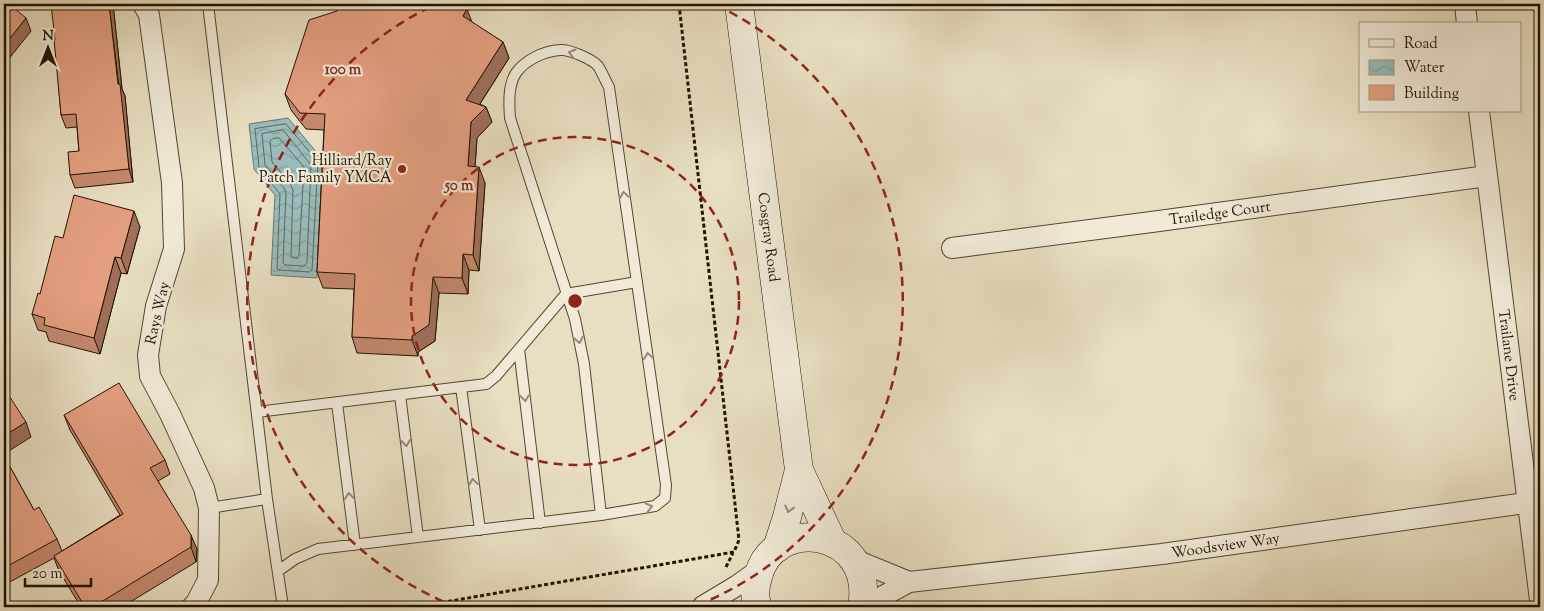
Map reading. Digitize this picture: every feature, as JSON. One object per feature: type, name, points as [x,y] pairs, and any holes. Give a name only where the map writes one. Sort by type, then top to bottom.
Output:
[{"type":"main road","name":"Cosgray Road","points":[[739,4],[799,470],[843,551],[860,570],[864,595],[862,607]]},
{"type":"main road","name":"Cosgray Road","points":[[777,548],[799,470]]},
{"type":"main road","points":[[758,607],[755,587],[759,570],[766,558],[777,548],[790,541],[804,538],[819,538],[843,551]]},
{"type":"street","name":"Rays Way","points":[[143,4],[148,15],[172,183],[174,249],[156,306],[148,355],[150,376],[170,414],[204,488],[209,508],[208,580],[192,607]]},
{"type":"street","points":[[1465,4],[1467,22]]},
{"type":"street","name":"Trailane Drive","points":[[1478,112],[1534,502],[1540,600]]},
{"type":"street","name":"Trailedge Court","points":[[952,248],[1160,222],[1487,176]]},
{"type":"street","name":"Woodsview Way","points":[[862,607],[909,582],[1162,554],[1534,502]]},
{"type":"street","name":"Woodsview Way","points":[[843,551],[909,582]]},
{"type":"street","points":[[702,607],[759,570]]},
{"type":"lane","points":[[208,4],[267,499],[283,607]]},
{"type":"lane","points":[[278,571],[295,559],[318,549],[601,515],[655,506],[665,498],[666,485],[609,87],[598,67],[588,58],[561,50],[536,56],[516,73],[511,84],[510,118],[575,319],[584,364],[601,515]]},
{"type":"lane","points":[[258,412],[486,384],[496,376],[566,294],[637,282]]},
{"type":"lane","points":[[519,349],[540,522]]},
{"type":"lane","points":[[460,387],[480,530]]},
{"type":"lane","points":[[400,395],[418,537]]},
{"type":"lane","points":[[337,403],[355,545]]},
{"type":"lane","points":[[209,508],[267,499]]},
{"type":"water","points":[[288,118],[323,160],[317,278],[271,275],[275,195],[254,169],[249,124]]},
{"type":"building","points":[[4,4],[9,4],[26,18],[4,46]]},
{"type":"building","points":[[51,4],[109,4],[129,169],[70,175],[68,152],[79,151],[76,114],[61,115]]},
{"type":"building","name":"Hilliard/Ray Patch Family YMCA","points":[[342,4],[458,4],[467,9],[463,16],[503,42],[466,100],[486,107],[471,122],[468,166],[479,167],[473,255],[463,254],[462,278],[433,277],[429,325],[412,336],[412,340],[352,337],[355,274],[317,272],[325,114],[300,113],[285,94],[309,20],[337,11]]},
{"type":"building","points":[[74,195],[134,211],[121,258],[115,257],[94,338],[44,325],[45,318],[32,314],[38,293],[40,294],[55,236],[63,238]]},
{"type":"building","points":[[119,383],[165,460],[150,468],[191,535],[191,547],[93,607],[85,607],[54,556],[123,514],[64,415]]},
{"type":"building","points":[[4,388],[26,422],[4,436]]},
{"type":"building","points":[[4,456],[34,510],[39,507],[57,539],[4,568]]},
{"type":"place","name":"Hilliard/Ray Patch Family YMCA","points":[[402,169]]}]
